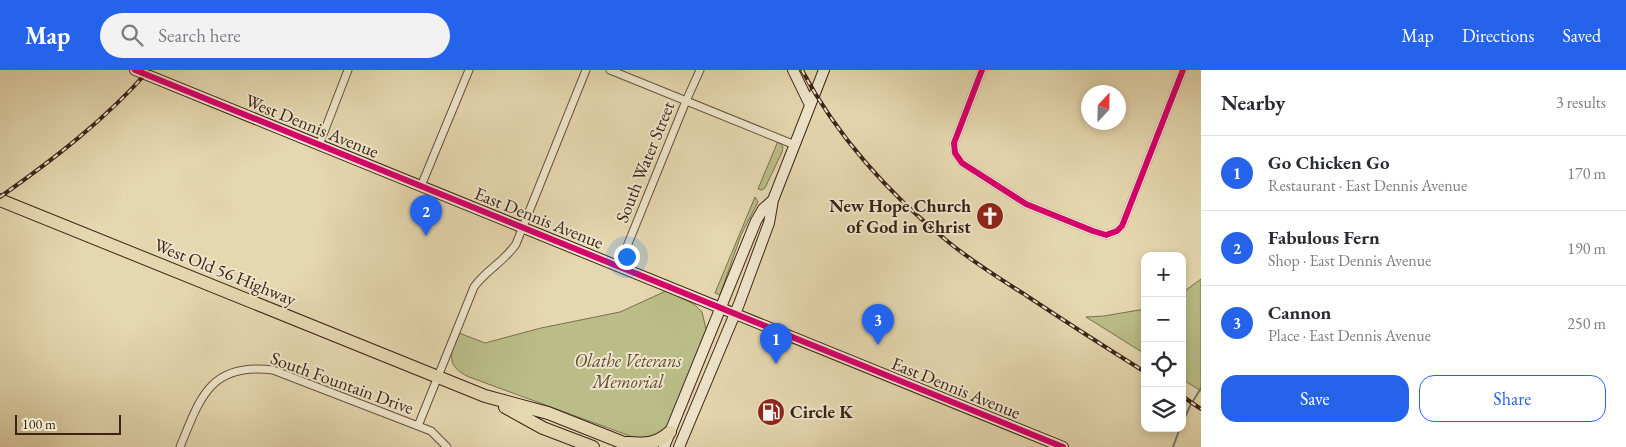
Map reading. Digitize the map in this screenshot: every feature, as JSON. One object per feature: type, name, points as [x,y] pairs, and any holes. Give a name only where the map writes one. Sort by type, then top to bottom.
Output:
[{"type":"highway","name":"West Old 56 Highway","points":[[0,200],[485,396]]},
{"type":"highway","points":[[485,396],[548,413],[629,445],[653,443],[670,432]]},
{"type":"highway","points":[[485,396],[543,428],[593,447]]},
{"type":"street","name":"West Dennis Avenue","points":[[135,70],[422,186]]},
{"type":"street","points":[[319,145],[348,70]]},
{"type":"street","points":[[422,186],[469,70]]},
{"type":"street","points":[[418,426],[474,287],[483,276],[510,253],[516,244],[586,70]]},
{"type":"street","points":[[610,70],[794,145]]},
{"type":"street","name":"South Water Street","points":[[618,266],[700,70]]},
{"type":"street","points":[[793,70],[810,105]]},
{"type":"street","points":[[683,444],[735,314],[769,223],[773,200],[824,70]]},
{"type":"street","points":[[982,70],[954,143],[955,153],[962,163],[1026,204],[1106,235],[1117,232],[1122,226],[1183,70]]},
{"type":"street","name":"East Dennis Avenue","points":[[422,186],[1063,447]]},
{"type":"street","points":[[664,447],[756,221],[773,200]]},
{"type":"street","name":"South Fountain Drive","points":[[180,447],[200,399],[221,378],[246,369],[273,370],[431,431],[447,447]]},
{"type":"green space","points":[[778,141],[783,147],[782,152],[765,188],[762,190],[758,189]]},
{"type":"green space","points":[[755,197],[758,202],[741,235],[720,295],[715,293]]},
{"type":"green space","points":[[1201,279],[1201,391],[1186,382],[1186,290]]},
{"type":"green space","name":"Olathe Veterans Memorial","points":[[666,291],[694,304],[702,312],[707,333],[669,431],[641,440],[469,377],[461,373],[453,364],[453,347],[459,333],[485,343],[541,328],[620,312]]},
{"type":"green space","points":[[1141,310],[1141,351],[1086,317]]},
{"type":"waterway","points":[[1186,415],[1201,388]]},
{"type":"waterway","points":[[1173,447],[1179,432]]},
{"type":"railway","points":[[0,197],[79,138],[149,70]]},
{"type":"railway","points":[[802,70],[831,118],[847,140],[884,183],[925,222],[985,269],[1141,369]]},
{"type":"railway","points":[[1186,399],[1201,409]]},
{"type":"cycle path","points":[[135,70],[1063,447]]},
{"type":"cycle path","points":[[982,70],[954,143],[955,153],[962,163],[1026,204],[1106,235],[1117,231],[1122,226],[1183,70]]},
{"type":"place","name":"New Hope Church of God in Christ","points":[[990,216]]},
{"type":"place","name":"Fabulous Fern","points":[[426,236]]},
{"type":"place","name":"Cannon","points":[[878,345]]},
{"type":"place","name":"Go Chicken Go","points":[[776,364]]},
{"type":"place","name":"Circle K","points":[[771,412]]}]
